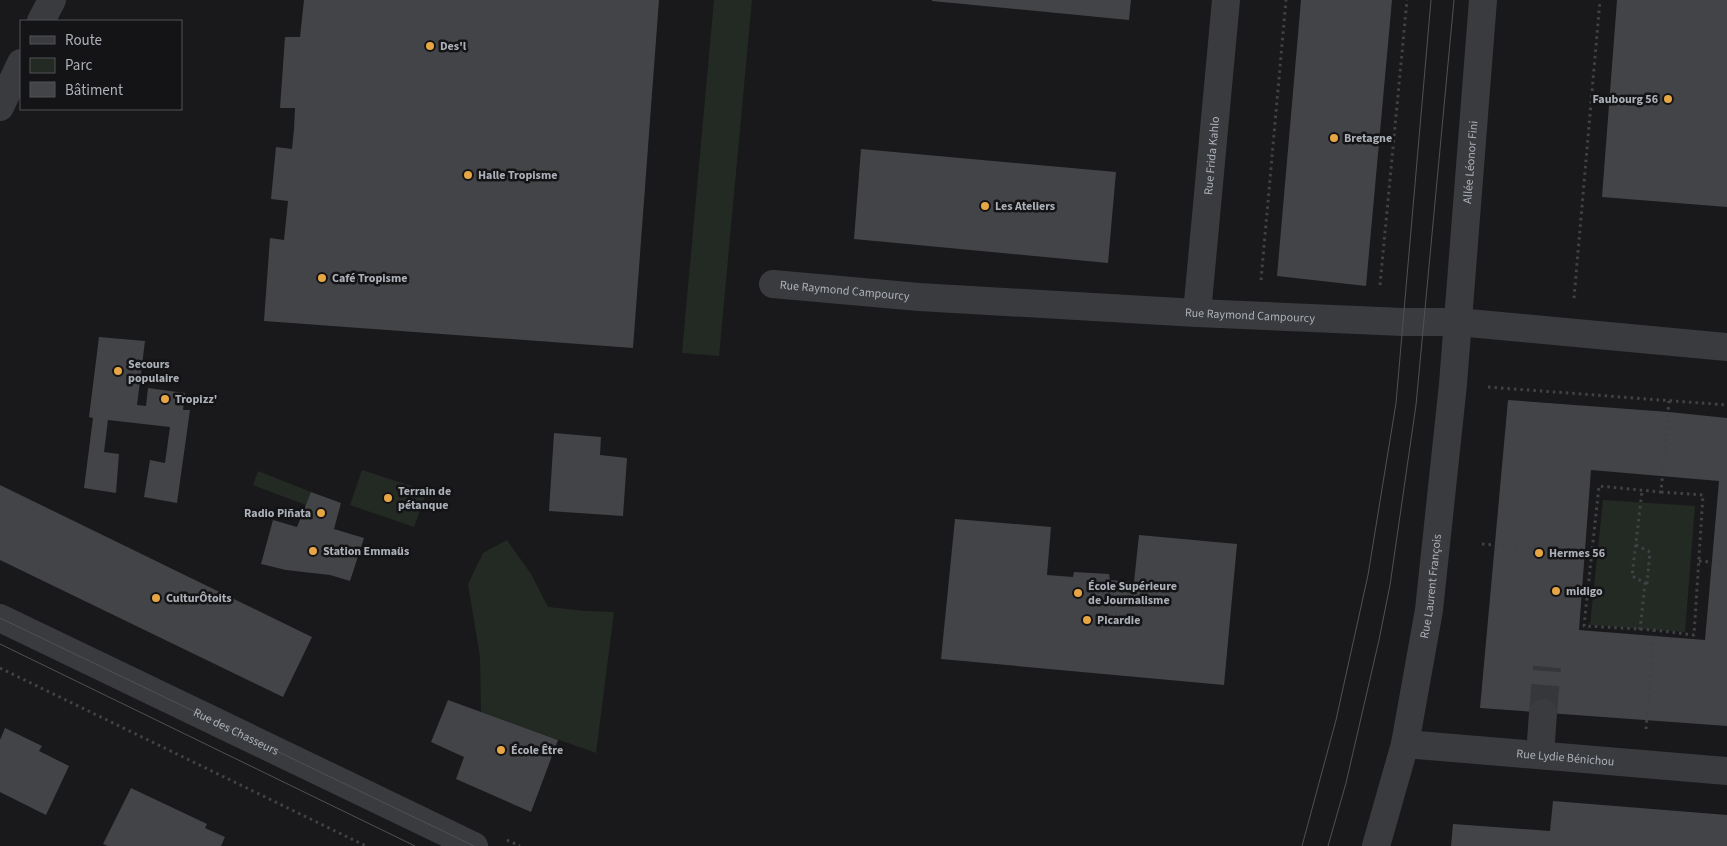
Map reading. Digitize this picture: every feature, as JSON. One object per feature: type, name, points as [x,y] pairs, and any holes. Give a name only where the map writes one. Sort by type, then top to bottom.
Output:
[{"type":"street","points":[[42,20],[52,0]]},
{"type":"street","name":"Rue Frida Kahlo","points":[[1197,313],[1226,0]]},
{"type":"street","name":"Allée Léonor Fini","points":[[1458,322],[1483,0]]},
{"type":"street","points":[[0,107],[20,65]]},
{"type":"street","name":"Rue Raymond Campourcy","points":[[773,284],[919,297],[1197,313],[1376,321],[1458,322],[1727,348]]},
{"type":"street","name":"Rue Laurent François","points":[[1376,846],[1405,744],[1429,610],[1458,322]]},
{"type":"street","name":"Rue des Chasseurs","points":[[0,618],[474,846]]},
{"type":"street","points":[[1540,755],[1543,713]]},
{"type":"street","name":"Rue Lydie Bénichou","points":[[1405,744],[1727,771]]},
{"type":"path","points":[[1258,316],[1286,0]]},
{"type":"path","points":[[1376,321],[1407,0]]},
{"type":"path","points":[[1570,333],[1600,0]]},
{"type":"path","points":[[1453,384],[1727,405]]},
{"type":"path","points":[[1661,492],[1669,401]]},
{"type":"path","points":[[1599,486],[1661,492],[1703,495],[1694,635],[1654,630],[1584,626],[1599,486]]},
{"type":"path","points":[[1642,491],[1632,576],[1645,583]]},
{"type":"path","points":[[1482,544],[1592,552]]},
{"type":"path","points":[[1636,545],[1650,552],[1640,630]]},
{"type":"path","points":[[1699,561],[1727,563]]},
{"type":"path","points":[[1646,731],[1654,630]]},
{"type":"path","points":[[0,668],[366,846]]},
{"type":"green space","points":[[714,0],[752,0],[719,356],[682,353]]},
{"type":"green space","name":"Terrain de pétanque","points":[[362,470],[427,491],[414,527],[350,505]]},
{"type":"green space","points":[[258,471],[311,492],[306,505],[253,485]]},
{"type":"green space","points":[[1603,500],[1695,506],[1685,632],[1590,625]]},
{"type":"green space","points":[[507,540],[531,574],[548,607],[614,612],[596,753],[481,712],[480,657],[468,584],[483,553]]},
{"type":"building","name":"Halle Tropisme","points":[[304,0],[659,0],[633,348],[264,321],[270,238],[284,240],[288,201],[271,199],[276,147],[292,149],[294,129],[295,108],[280,108],[285,37],[300,37]]},
{"type":"building","points":[[932,0],[1131,0],[1129,20]]},
{"type":"building","name":"Bretagne","points":[[1301,0],[1392,0],[1366,286],[1277,276]]},
{"type":"building","name":"Faubourg 56","points":[[1617,0],[1727,0],[1727,207],[1602,197]]},
{"type":"building","name":"Les Ateliers","points":[[861,149],[1116,172],[1108,263],[854,239]]},
{"type":"building","points":[[99,337],[145,341],[137,405],[146,406],[148,388],[185,393],[183,410],[190,410],[177,503],[144,497],[150,460],[165,463],[170,427],[108,420],[104,452],[119,454],[116,493],[84,488],[93,418],[89,417]]},
{"type":"building","name":"Hermes 56","points":[[1508,400],[1727,418],[1727,726],[1480,708]],"holes":[[[1591,470],[1719,481],[1705,640],[1579,630]]]},
{"type":"building","points":[[554,433],[601,437],[600,455],[627,458],[623,516],[549,511]]},
{"type":"building","name":"CulturÔtoits","points":[[0,485],[312,637],[283,697],[0,560]]},
{"type":"building","name":"Station Emmaüs","points":[[311,492],[341,503],[334,529],[364,538],[350,581],[330,575],[286,570],[261,564],[273,520],[297,527]]},
{"type":"building","name":"Picardie","points":[[955,519],[1051,527],[1047,575],[1073,577],[1074,572],[1109,574],[1110,580],[1134,582],[1139,535],[1237,544],[1224,685],[941,659]]},
{"type":"building","name":"École Être","points":[[448,700],[558,740],[531,812],[456,779],[464,757],[431,742]]},
{"type":"building","points":[[5,728],[42,746],[39,751],[69,766],[46,815],[0,792],[0,740]]},
{"type":"building","points":[[131,788],[207,824],[205,828],[225,837],[221,846],[108,846],[103,844]]},
{"type":"building","points":[[1553,801],[1727,815],[1727,846],[1451,846],[1453,824],[1550,831]]},
{"type":"tunnel","points":[[1543,713],[1547,667]]},
{"type":"tram line","points":[[1302,846],[1336,720],[1368,575],[1396,403],[1431,0]]},
{"type":"tram line","points":[[1328,846],[1346,783],[1390,585],[1416,405],[1454,0]]},
{"type":"tram line","points":[[0,618],[474,846]]},
{"type":"tram line","points":[[0,644],[415,846]]},
{"type":"place","name":"Des'l","points":[[430,46]]},
{"type":"place","name":"Faubourg 56","points":[[1668,99]]},
{"type":"place","name":"Bretagne","points":[[1334,138]]},
{"type":"place","name":"Halle Tropisme","points":[[468,175]]},
{"type":"place","name":"Les Ateliers","points":[[985,206]]},
{"type":"place","name":"Café Tropisme","points":[[322,278]]},
{"type":"place","name":"Secours populaire","points":[[118,371]]},
{"type":"place","name":"Tropizz'","points":[[165,399]]},
{"type":"place","name":"Terrain de pétanque","points":[[388,498]]},
{"type":"place","name":"Radio Piñata","points":[[321,513]]},
{"type":"place","name":"Station Emmaüs","points":[[313,551]]},
{"type":"place","name":"Hermes 56","points":[[1539,553]]},
{"type":"place","name":"midigo","points":[[1556,591]]},
{"type":"place","name":"École Supérieure de Journalisme","points":[[1078,593]]},
{"type":"place","name":"CulturÔtoits","points":[[156,598]]},
{"type":"place","name":"Picardie","points":[[1087,620]]},
{"type":"place","name":"École Être","points":[[501,750]]}]
